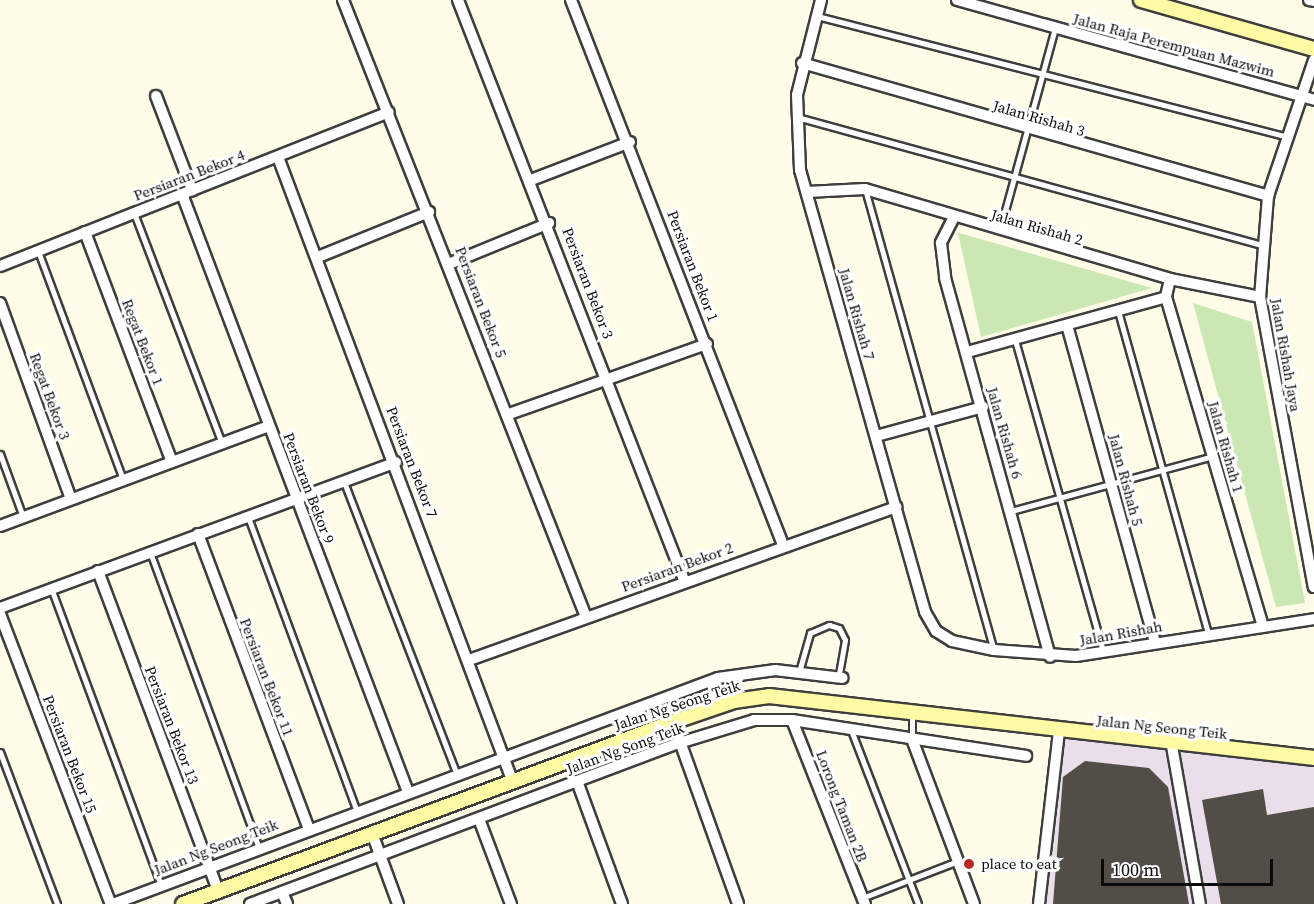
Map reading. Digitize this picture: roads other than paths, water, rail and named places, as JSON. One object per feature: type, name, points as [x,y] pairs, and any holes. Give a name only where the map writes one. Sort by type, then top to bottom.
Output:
[{"type":"main road","points":[[1141,0],[1314,49]]},
{"type":"main road","name":"Jalan Ng Seong Teik","points":[[183,904],[673,722],[734,701],[769,696],[912,711],[1172,746],[1314,758]]},
{"type":"street","name":"Persiaran Bekor 5","points":[[343,0],[451,262],[586,617]]},
{"type":"street","name":"Persiaran Bekor 3","points":[[458,0],[549,223],[684,580]]},
{"type":"street","name":"Persiaran Bekor 1","points":[[572,0],[630,142],[783,544]]},
{"type":"street","name":"Jalan Rishah 7","points":[[821,0],[802,63],[796,116],[807,192],[925,612],[936,631]]},
{"type":"street","name":"Jalan Raja Perempuan Mazwim","points":[[957,0],[1314,100]]},
{"type":"street","points":[[1309,0],[1314,1]]},
{"type":"street","name":"Jalan Rishah Jaya","points":[[1314,60],[1268,196],[1262,245],[1260,297],[1310,546],[1314,587]]},
{"type":"street","name":"Jalan Rishah 3","points":[[802,63],[1026,130],[1268,196]]},
{"type":"street","name":"Persiaran Bekor 9","points":[[156,96],[269,426],[408,792]]},
{"type":"street","name":"Persiaran Bekor 4","points":[[0,266],[388,112]]},
{"type":"street","points":[[531,180],[630,142]]},
{"type":"street","name":"Persiaran Bekor 7","points":[[278,156],[396,462],[512,780]]},
{"type":"street","name":"Jalan Rishah 2","points":[[807,192],[865,189],[953,219],[1170,279],[1260,297]]},
{"type":"street","points":[[318,257],[429,212]]},
{"type":"street","name":"Jalan Rishah 6","points":[[953,219],[940,257],[1050,657]]},
{"type":"street","points":[[451,262],[549,223]]},
{"type":"street","name":"Regat Bekor 1","points":[[86,232],[172,462]]},
{"type":"street","name":"Jalan Rishah 1","points":[[1170,279],[1166,297],[1262,623]]},
{"type":"street","points":[[967,352],[1166,297]]},
{"type":"street","name":"Regat Bekor 3","points":[[0,303],[71,499]]},
{"type":"street","name":"Jalan Rishah 5","points":[[1067,325],[1155,643]]},
{"type":"street","points":[[509,414],[707,344]]},
{"type":"street","points":[[876,436],[983,407]]},
{"type":"street","points":[[0,526],[269,426]]},
{"type":"street","points":[[0,608],[396,462]]},
{"type":"street","name":"Persiaran Bekor 2","points":[[469,660],[783,544],[896,507]]},
{"type":"street","name":"Persiaran Bekor 11","points":[[198,534],[309,830]]},
{"type":"street","name":"Persiaran Bekor 13","points":[[98,571],[218,890]]},
{"type":"street","name":"Persiaran Bekor 15","points":[[0,614],[112,904]]},
{"type":"street","name":"Jalan Rishah","points":[[936,631],[952,641],[993,650],[1050,657],[1102,652],[1262,623],[1314,619]]},
{"type":"street","name":"Jalan Ng Seong Teik","points":[[112,904],[718,678],[799,673],[841,678]]},
{"type":"street","name":"Jalan Ng Song Teik","points":[[250,904],[679,743],[754,720],[792,720],[1026,756]]},
{"type":"street","name":"Lorong Taman 2B","points":[[792,720],[863,901]]},
{"type":"street","points":[[673,722],[738,904]]},
{"type":"street","points":[[1039,904],[1059,732]]},
{"type":"street","points":[[912,739],[974,904]]},
{"type":"street","points":[[1172,746],[1200,904]]},
{"type":"street","points":[[577,781],[622,904]]},
{"type":"street","points":[[478,819],[511,904]]},
{"type":"street","points":[[372,833],[398,904]]},
{"type":"street","points":[[282,892],[287,904]]},
{"type":"lane","points":[[816,16],[1041,76],[1288,137]]},
{"type":"lane","points":[[999,232],[1055,28]]},
{"type":"lane","points":[[796,116],[1262,245]]},
{"type":"lane","points":[[865,189],[993,650]]},
{"type":"lane","points":[[134,213],[222,444]]},
{"type":"lane","points":[[38,251],[123,480]]},
{"type":"lane","points":[[1118,311],[1208,634]]},
{"type":"lane","points":[[1015,340],[1102,652]]},
{"type":"lane","points":[[0,454],[24,518]]},
{"type":"lane","points":[[1011,510],[1213,456]]},
{"type":"lane","points":[[344,480],[457,775]]},
{"type":"lane","points":[[247,516],[357,812]]},
{"type":"lane","points":[[150,552],[259,849]]},
{"type":"lane","points":[[51,588],[161,885]]},
{"type":"lane","points":[[799,673],[810,633],[829,625],[839,628],[845,640],[841,678]]},
{"type":"lane","points":[[912,711],[912,739]]},
{"type":"lane","points":[[850,729],[918,904]]},
{"type":"lane","points":[[0,752],[57,904]]},
{"type":"lane","points":[[863,901],[908,880],[958,861]]},
{"type":"place","name":"place to eat","points":[[969,864]]}]
